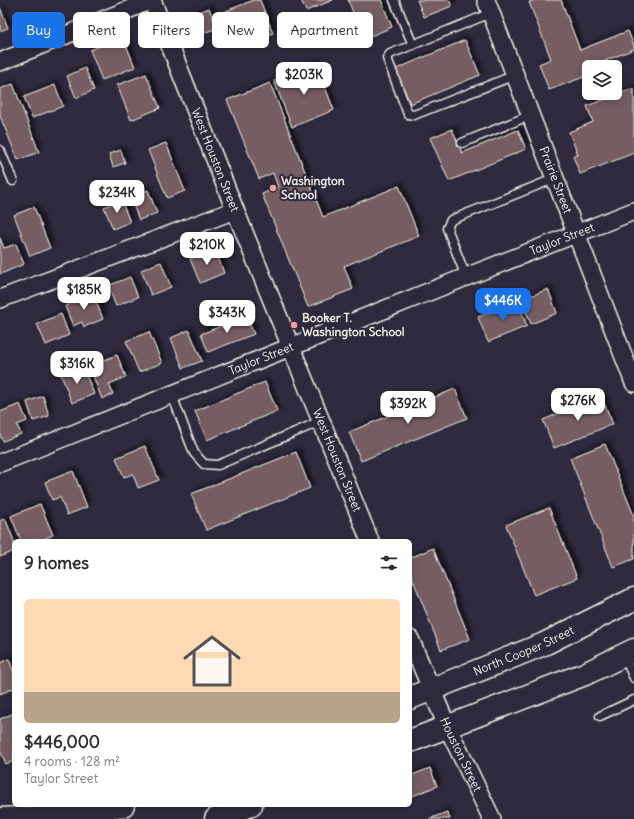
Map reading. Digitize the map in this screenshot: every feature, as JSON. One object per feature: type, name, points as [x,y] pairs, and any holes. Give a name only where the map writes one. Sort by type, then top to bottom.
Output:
[{"type":"main road","name":"North Cooper Street","points":[[412,697],[544,644],[634,599]]},
{"type":"main road","points":[[412,740],[585,674],[629,652]]},
{"type":"main road","points":[[0,819],[43,817],[107,807]]},
{"type":"main road","points":[[216,819],[246,807]]},
{"type":"street","points":[[0,62],[152,0]]},
{"type":"street","name":"West Houston Street","points":[[152,0],[290,348],[369,539]]},
{"type":"street","name":"Prairie Street","points":[[489,7],[634,383]]},
{"type":"street","points":[[0,299],[235,210]]},
{"type":"street","name":"Taylor Street","points":[[0,463],[634,211]]},
{"type":"street","points":[[412,644],[431,690]]},
{"type":"street","name":"Houston Street","points":[[431,690],[492,819]]},
{"type":"lane","points":[[394,0],[412,45]]},
{"type":"lane","points":[[489,7],[412,45],[390,54],[387,58],[408,114],[414,115],[515,75]]},
{"type":"lane","points":[[462,143],[531,115]]},
{"type":"lane","points":[[0,150],[12,181]]},
{"type":"lane","points":[[466,277],[447,228],[451,220],[556,178]]},
{"type":"lane","points":[[172,395],[194,453],[204,464],[218,464],[321,421]]},
{"type":"lane","points":[[629,652],[634,678]]},
{"type":"lane","points":[[600,716],[634,700]]},
{"type":"building","points":[[254,0],[260,0],[265,12],[226,12]]},
{"type":"building","points":[[301,0],[333,0],[306,11]]},
{"type":"building","points":[[348,0],[381,0],[392,27],[373,35],[373,12],[353,12]]},
{"type":"building","points":[[417,0],[449,0],[452,6],[424,17]]},
{"type":"building","points":[[535,0],[561,0],[580,50],[628,31],[634,49],[607,60],[582,60],[582,78],[549,90],[539,64],[551,59],[529,2]]},
{"type":"building","points":[[0,7],[8,28],[0,31]]},
{"type":"building","points":[[209,8],[212,16],[212,30],[204,33],[204,12],[200,12]]},
{"type":"building","points":[[269,23],[273,33],[269,34]]},
{"type":"building","points":[[465,40],[480,75],[410,104],[396,69]]},
{"type":"building","points":[[95,48],[127,48],[135,67],[102,80],[90,50]]},
{"type":"building","points":[[316,64],[334,110],[292,127],[274,81]]},
{"type":"building","points":[[85,68],[94,90],[76,98],[67,76]]},
{"type":"building","points":[[146,74],[160,108],[131,120],[117,85]]},
{"type":"building","points":[[270,83],[323,217],[399,186],[419,236],[344,266],[353,289],[308,307],[262,194],[278,187],[273,173],[259,179],[227,100]]},
{"type":"building","points":[[13,84],[39,152],[18,160],[0,116],[0,89]]},
{"type":"building","points":[[55,85],[63,106],[32,118],[24,97]]},
{"type":"building","points":[[634,88],[634,153],[580,174],[573,156],[578,155],[569,132],[593,122],[587,106],[603,100],[622,100],[622,93]]},
{"type":"building","points":[[452,129],[462,153],[518,130],[526,149],[449,181],[430,138]]},
{"type":"building","points":[[166,143],[185,191],[167,198],[148,150]]},
{"type":"building","points":[[121,150],[125,163],[113,167],[109,154]]},
{"type":"building","points":[[148,190],[157,213],[139,220],[130,197]]},
{"type":"building","points":[[121,200],[130,222],[113,229],[104,207]]},
{"type":"building","points":[[34,207],[50,248],[30,256],[14,215]]},
{"type":"building","points":[[0,238],[4,248],[16,244],[24,264],[1,274],[0,271]]},
{"type":"building","points":[[215,249],[224,273],[200,283],[190,259]]},
{"type":"building","points":[[161,262],[171,287],[151,295],[141,270]]},
{"type":"building","points":[[130,277],[138,297],[116,306],[108,286]]},
{"type":"building","points":[[548,289],[557,313],[531,324],[521,300]]},
{"type":"building","points":[[93,294],[103,319],[84,327],[82,322],[73,326],[65,306]]},
{"type":"building","points":[[518,302],[527,326],[488,342],[478,317]]},
{"type":"building","points":[[61,314],[69,335],[46,345],[37,324]]},
{"type":"building","points":[[246,316],[254,334],[208,352],[201,334]]},
{"type":"building","points":[[189,330],[202,361],[183,368],[171,338]]},
{"type":"building","points":[[149,332],[162,363],[139,372],[126,341]]},
{"type":"building","points":[[117,355],[126,377],[109,384],[113,394],[102,399],[89,366]]},
{"type":"building","points":[[83,367],[94,394],[72,403],[61,375]]},
{"type":"building","points":[[265,382],[277,411],[207,440],[195,411]]},
{"type":"building","points":[[455,389],[467,418],[361,461],[349,432]]},
{"type":"building","points":[[43,396],[49,416],[33,421],[27,402]]},
{"type":"building","points":[[601,396],[613,424],[554,448],[543,420]]},
{"type":"building","points":[[20,404],[27,421],[17,425],[21,434],[3,441],[0,435],[0,412]]},
{"type":"building","points":[[605,444],[634,516],[634,559],[613,567],[570,458]]},
{"type":"building","points":[[145,446],[159,480],[138,488],[133,474],[124,477],[116,458]]},
{"type":"building","points":[[296,452],[310,488],[206,530],[191,494]]},
{"type":"building","points":[[73,471],[87,507],[67,515],[60,497],[52,500],[45,482]]},
{"type":"building","points":[[40,504],[53,535],[44,539],[20,539],[11,516]]},
{"type":"building","points":[[549,508],[577,578],[534,595],[506,525]]},
{"type":"building","points":[[5,518],[13,539],[12,539],[12,552],[0,557],[0,521]]},
{"type":"building","points":[[433,548],[470,639],[441,650],[412,577],[412,557]]},
{"type":"building","points":[[9,659],[12,667],[12,689],[0,694],[0,663]]},
{"type":"building","points":[[12,714],[12,762],[6,764],[0,750],[0,719]]},
{"type":"building","points":[[430,768],[437,786],[412,796],[412,775]]},
{"type":"building","points":[[447,812],[450,819],[429,819]]},
{"type":"place","name":"Washington School","points":[[273,188]]},
{"type":"place","name":"Booker T. Washington School","points":[[294,325]]}]
